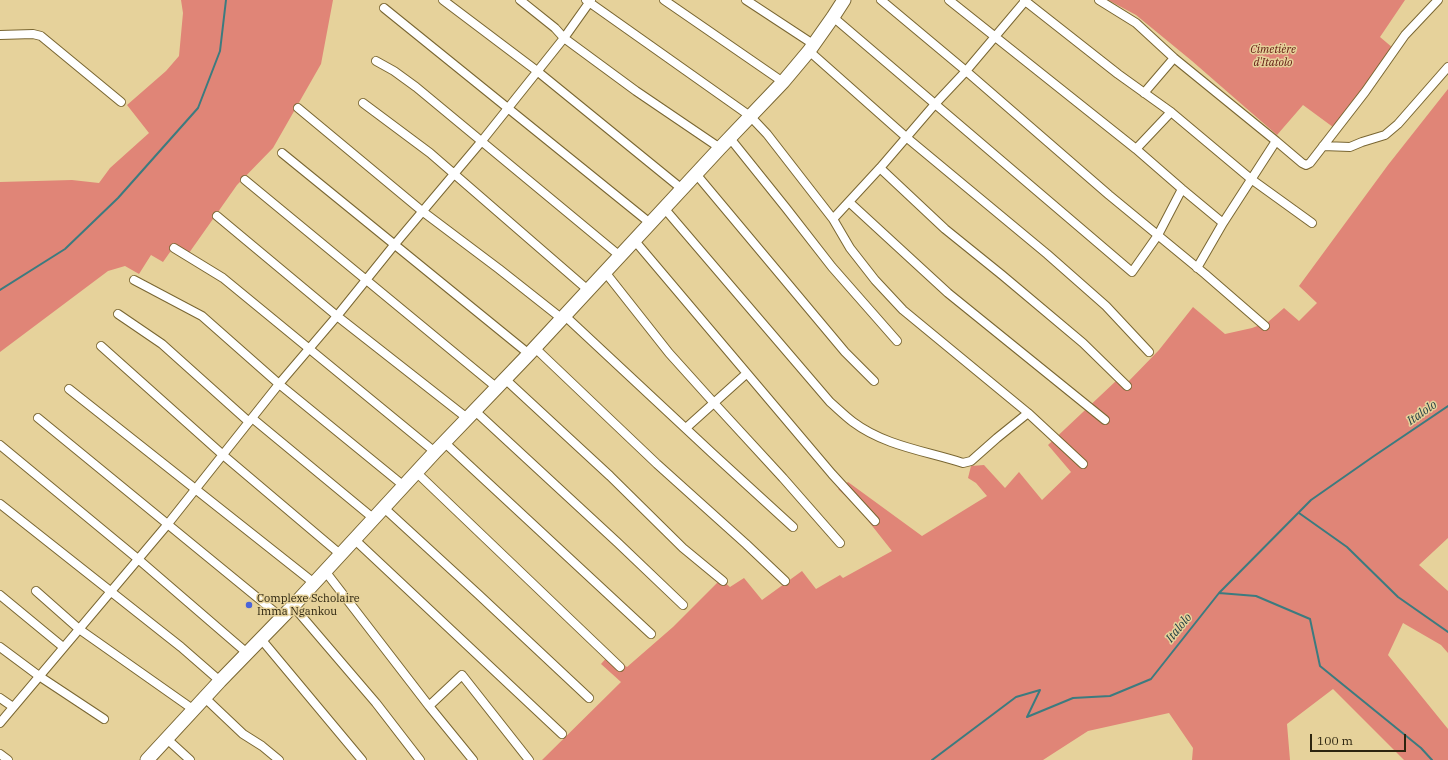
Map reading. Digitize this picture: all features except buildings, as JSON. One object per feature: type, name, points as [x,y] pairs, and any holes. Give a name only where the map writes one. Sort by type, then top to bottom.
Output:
[{"type":"highway","points":[[147,760],[783,82],[833,18],[844,0]]},
{"type":"street","points":[[443,0],[537,71],[682,189]]},
{"type":"street","points":[[520,0],[555,28],[564,38],[636,91],[720,148]]},
{"type":"street","points":[[664,0],[783,82]]},
{"type":"street","points":[[746,0],[811,47],[906,137],[1059,264],[1106,306],[1149,352]]},
{"type":"street","points":[[881,0],[1265,326]]},
{"type":"street","points":[[949,0],[1136,149],[1223,223]]},
{"type":"street","points":[[832,219],[880,168],[935,104],[966,71],[1025,0],[1144,93],[1171,112],[1251,179],[1312,223]]},
{"type":"street","points":[[1099,0],[1136,23],[1174,58],[1306,165],[1310,163],[1365,92],[1405,35],[1438,0]]},
{"type":"street","points":[[0,723],[196,490],[279,384],[337,316],[452,174],[481,142],[507,107],[564,38],[589,1],[750,116],[767,134],[832,219],[850,248],[875,280],[903,310],[1028,413],[1082,464]]},
{"type":"street","points":[[384,8],[650,223]]},
{"type":"street","points":[[833,18],[1132,272],[1158,235],[1182,189]]},
{"type":"street","points":[[0,35],[33,34],[41,36],[121,102]]},
{"type":"street","points":[[1144,93],[1174,58]]},
{"type":"street","points":[[376,61],[394,71],[416,87],[620,256]]},
{"type":"street","points":[[1323,146],[1350,147],[1385,135],[1398,124],[1448,67]]},
{"type":"street","points":[[363,103],[430,153],[452,174],[588,290]]},
{"type":"street","points":[[298,108],[422,211],[563,316],[793,527]]},
{"type":"street","points":[[1136,149],[1171,112]]},
{"type":"street","points":[[730,138],[832,267],[897,341]]},
{"type":"street","points":[[1197,268],[1223,223],[1276,141]]},
{"type":"street","points":[[282,153],[395,244],[532,350],[785,581]]},
{"type":"street","points":[[880,168],[945,230],[1002,274],[1083,344],[1127,386]]},
{"type":"street","points":[[696,174],[845,352],[874,381]]},
{"type":"street","points":[[245,180],[365,280],[501,383],[610,476],[683,548],[723,581]]},
{"type":"street","points":[[849,202],[948,293],[1105,420]]},
{"type":"street","points":[[664,208],[830,402],[860,427],[890,442],[963,462],[971,461],[1028,413]]},
{"type":"street","points":[[217,216],[337,316],[470,414],[612,538],[683,606]]},
{"type":"street","points":[[635,241],[746,374],[832,474],[875,521]]},
{"type":"street","points":[[174,248],[223,278],[435,452]]},
{"type":"street","points":[[605,272],[669,353],[784,478],[840,543]]},
{"type":"street","points":[[134,280],[202,316],[279,384],[404,486]]},
{"type":"street","points":[[118,314],[162,344],[251,420],[373,518]]},
{"type":"street","points":[[101,346],[222,455],[340,554]]},
{"type":"street","points":[[686,428],[746,374]]},
{"type":"street","points":[[69,390],[314,583]]},
{"type":"street","points":[[38,418],[281,617]]},
{"type":"street","points":[[444,442],[651,634]]},
{"type":"street","points":[[0,445],[138,559],[247,653]]},
{"type":"street","points":[[416,472],[620,667]]},
{"type":"street","points":[[0,504],[181,647],[220,681]]},
{"type":"street","points":[[383,508],[474,590],[589,698]]},
{"type":"street","points":[[354,539],[562,734]]},
{"type":"street","points":[[325,571],[429,706],[473,760]]},
{"type":"street","points":[[36,591],[79,629],[194,710]]},
{"type":"street","points":[[0,595],[63,647]]},
{"type":"street","points":[[293,606],[376,704],[420,760]]},
{"type":"street","points":[[261,639],[362,760]]},
{"type":"street","points":[[0,646],[39,676],[104,719]]},
{"type":"street","points":[[429,706],[462,675],[529,760]]},
{"type":"street","points":[[0,698],[13,707]]},
{"type":"street","points":[[205,698],[243,734],[262,746],[279,760]]},
{"type":"street","points":[[167,739],[190,760]]},
{"type":"street","points":[[0,754],[8,760]]},
{"type":"green space","points":[[181,0],[333,0],[321,64],[273,148],[237,185],[189,253],[175,245],[163,262],[151,255],[139,274],[125,266],[108,271],[0,352],[0,182],[72,180],[99,183],[110,168],[149,133],[127,105],[166,71],[179,56],[183,13]]},
{"type":"green space","name":"Cimetière d'Itatolo","points":[[1108,0],[1405,0],[1380,37],[1393,48],[1337,130],[1303,105],[1277,135],[1192,61],[1136,15]]},
{"type":"green space","points":[[1448,89],[1448,538],[1419,565],[1448,591],[1448,653],[1441,645],[1403,623],[1388,655],[1448,729],[1448,760],[1404,760],[1333,689],[1287,724],[1290,760],[1192,760],[1193,748],[1169,713],[1088,731],[1043,760],[542,760],[621,682],[601,664],[609,655],[627,667],[673,627],[721,579],[730,587],[744,578],[762,600],[802,571],[816,589],[840,575],[843,578],[892,551],[858,508],[838,489],[848,482],[922,536],[987,496],[976,483],[968,478],[971,466],[984,465],[1005,488],[1019,472],[1042,500],[1071,472],[1048,445],[1117,380],[1125,385],[1159,350],[1193,307],[1225,334],[1252,328],[1268,322],[1284,308],[1299,321],[1317,303],[1299,286],[1388,165]]},
{"type":"waterway","points":[[0,290],[65,249],[118,198],[198,108],[220,51],[226,0]]},
{"type":"waterway","name":"Italolo","points":[[932,760],[1016,697],[1040,690],[1027,717],[1073,698],[1110,696],[1151,679],[1219,593],[1311,500],[1448,406]]},
{"type":"waterway","points":[[1299,513],[1347,547],[1398,597],[1448,632]]},
{"type":"waterway","points":[[1219,593],[1256,596],[1310,619],[1320,666],[1421,748],[1432,760]]},
{"type":"place","name":"Complexe Scholaire Imma Ngankou","points":[[249,605]]}]
